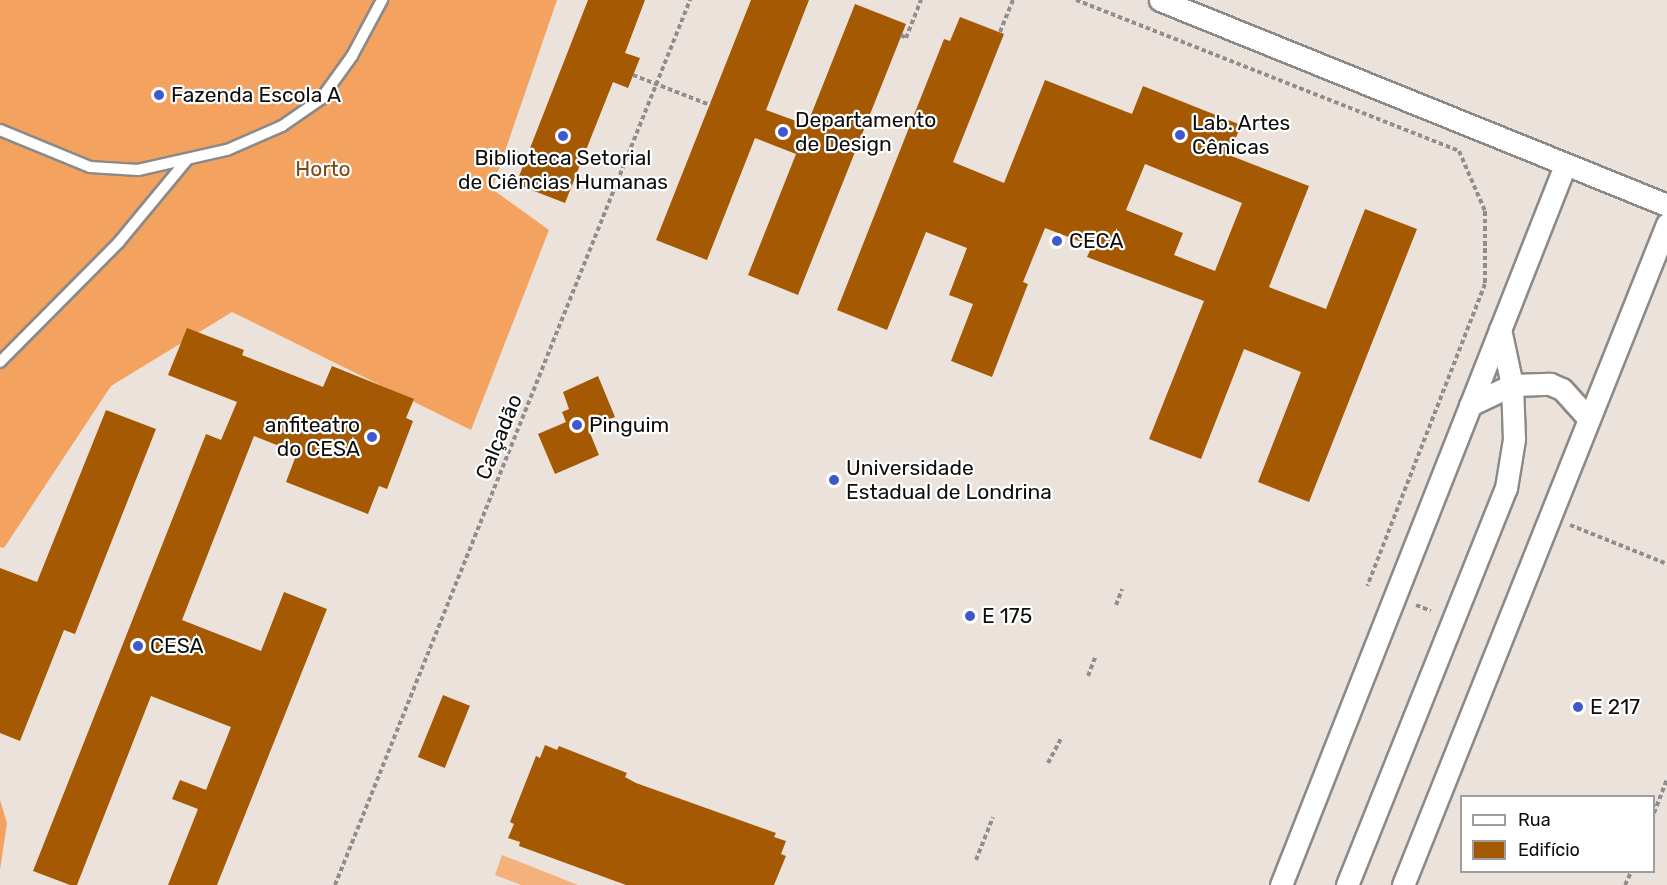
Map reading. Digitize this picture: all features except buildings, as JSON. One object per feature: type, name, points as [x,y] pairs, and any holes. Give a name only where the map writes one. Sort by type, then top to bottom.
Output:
[{"type":"street","points":[[1160,0],[1667,205]]},
{"type":"street","points":[[1281,885],[1565,165]]},
{"type":"street","points":[[1403,885],[1667,224]]},
{"type":"street","points":[[1347,885],[1506,488],[1514,439],[1512,385],[1500,329]]},
{"type":"street","points":[[1470,405],[1512,385],[1550,384],[1562,389],[1589,419]]},
{"type":"lane","points":[[0,130],[90,167],[138,170],[227,150],[282,126],[321,99],[352,56],[382,0]]},
{"type":"lane","points":[[0,362],[119,242],[186,161]]},
{"type":"path","name":"Calçadão","points":[[335,885],[690,0]]},
{"type":"path","points":[[901,35],[906,38],[921,0]]},
{"type":"path","points":[[1000,32],[1013,0]]},
{"type":"path","points":[[1076,0],[1459,151],[1485,211],[1485,284],[1366,586]]},
{"type":"path","points":[[633,75],[710,105]]},
{"type":"path","points":[[1564,517],[1568,524],[1667,564]]},
{"type":"path","points":[[1116,605],[1122,589]]},
{"type":"path","points":[[1415,605],[1440,615]]},
{"type":"path","points":[[1088,676],[1096,655]]},
{"type":"path","points":[[1048,763],[1062,736]]},
{"type":"path","points":[[1655,808],[1667,779]]},
{"type":"path","points":[[976,860],[993,817]]},
{"type":"shaded area","name":"Universidade Estadual de Londrina","points":[[0,0],[1667,0],[1667,885],[0,885]]},
{"type":"shaded area","points":[[502,855],[578,885],[521,885],[495,875]]},
{"type":"green space","name":"Horto","points":[[0,0],[557,0],[492,189],[549,230],[471,430],[232,312],[111,386],[4,548],[0,547]]},
{"type":"green space","points":[[0,800],[7,823],[0,870]]},
{"type":"place","name":"Fazenda Escola A","points":[[159,95]]},
{"type":"place","name":"Departamento de Design","points":[[783,132]]},
{"type":"place","name":"Lab. Artes Cênicas","points":[[1180,135]]},
{"type":"place","name":"Biblioteca Setorial de Ciências Humanas","points":[[563,136]]},
{"type":"place","name":"CECA","points":[[1057,241]]},
{"type":"place","name":"Pinguim","points":[[577,425]]},
{"type":"place","name":"anfiteatro do CESA","points":[[372,437]]},
{"type":"place","name":"Universidade Estadual de Londrina","points":[[834,480]]},
{"type":"place","name":"E 175","points":[[970,616]]},
{"type":"place","name":"CESA","points":[[138,646]]},
{"type":"place","name":"E 217","points":[[1578,707]]}]
